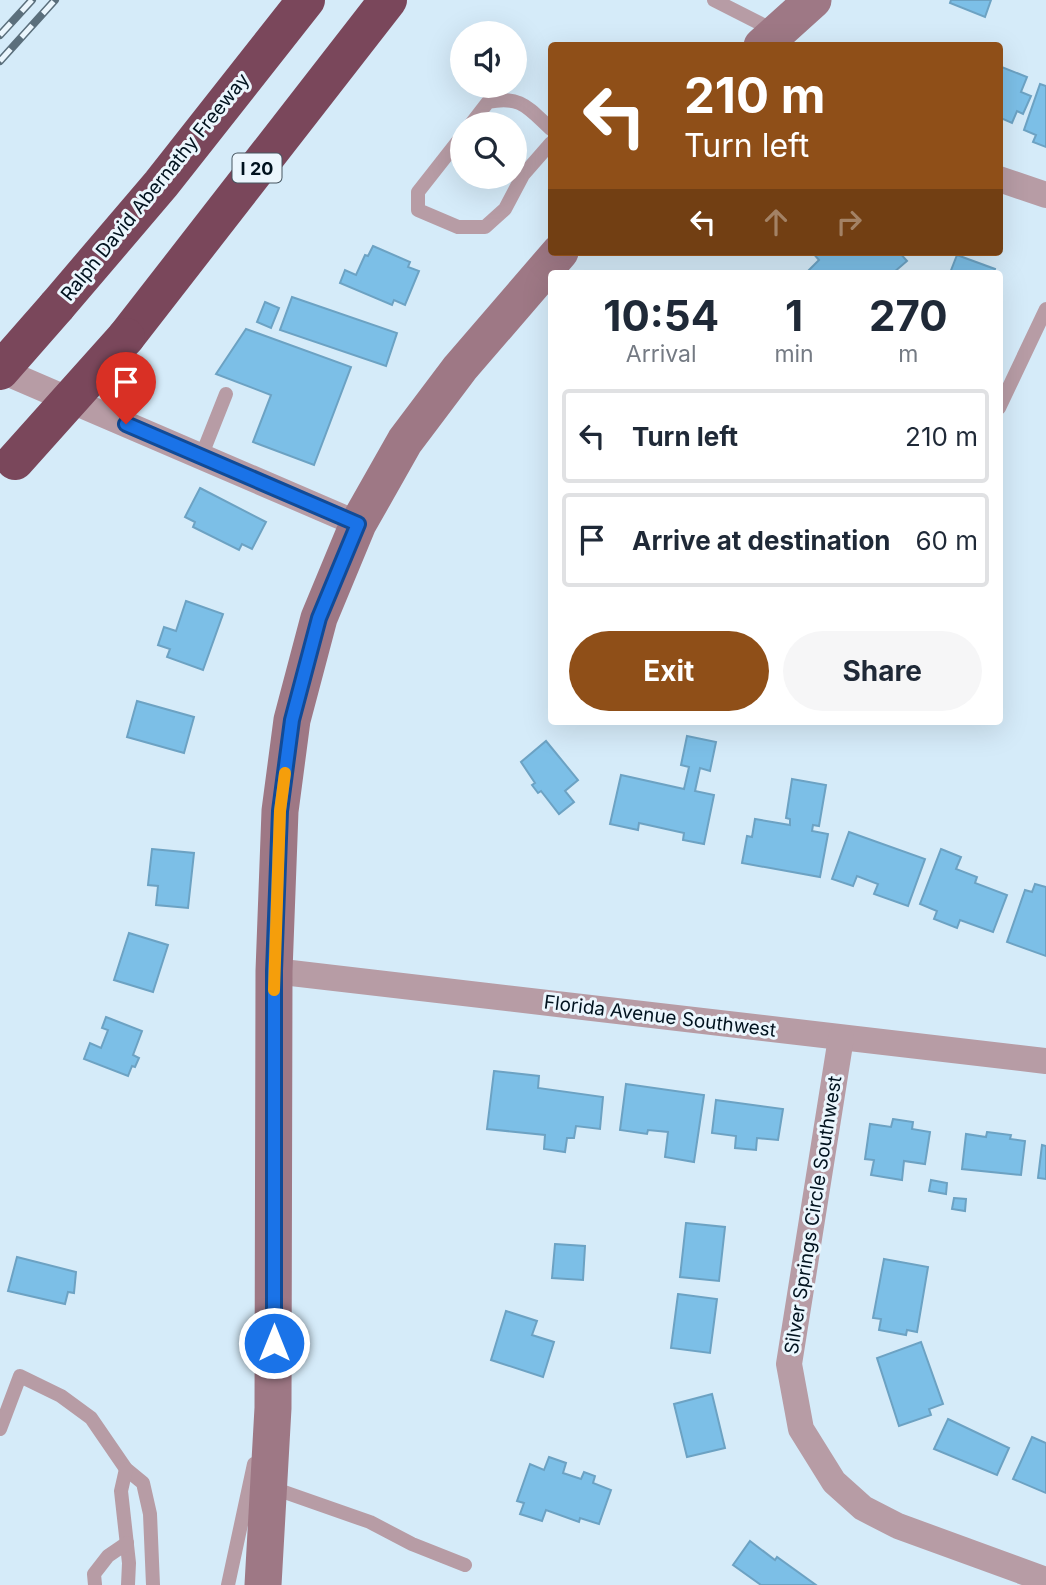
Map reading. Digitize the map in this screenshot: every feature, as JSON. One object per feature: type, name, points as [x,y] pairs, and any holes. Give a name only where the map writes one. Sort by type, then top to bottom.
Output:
[{"type":"highway","name":"Ralph David Abernathy Freeway","points":[[0,371],[161,184],[306,0]]},
{"type":"highway","name":"I 20","points":[[7,469],[126,337],[388,0]]},
{"type":"main road","points":[[769,39],[813,0]]},
{"type":"main road","points":[[263,1585],[274,1370],[274,971],[280,811],[292,720],[319,618],[358,524],[405,441],[460,368],[557,256]]},
{"type":"street","points":[[1003,180],[1046,195]]},
{"type":"street","points":[[0,371],[358,524]]},
{"type":"street","name":"Florida Avenue Southwest","points":[[274,971],[1046,1061]]},
{"type":"street","name":"Silver Springs Circle Southwest","points":[[841,1038],[789,1364],[801,1429],[834,1482],[863,1508],[898,1526],[1046,1580]]},
{"type":"lane","points":[[714,0],[769,39]]},
{"type":"lane","points":[[480,112],[488,102],[506,98],[525,104],[548,126]]},
{"type":"lane","points":[[527,171],[548,147]]},
{"type":"lane","points":[[450,151],[418,192],[418,210],[458,227],[485,227],[505,209],[516,189]]},
{"type":"lane","points":[[1003,400],[1046,309]]},
{"type":"lane","points":[[201,457],[226,394]]},
{"type":"lane","points":[[228,1585],[274,1370]]},
{"type":"lane","points":[[0,1429],[20,1376],[61,1396],[91,1418],[126,1469],[143,1483],[150,1514],[153,1585]]},
{"type":"lane","points":[[126,1469],[121,1490],[127,1542],[128,1585]]},
{"type":"lane","points":[[269,1487],[370,1522],[412,1544],[466,1565]]},
{"type":"lane","points":[[95,1585],[94,1574],[107,1556],[127,1542]]},
{"type":"building","points":[[951,0],[991,0],[985,17],[950,3]]},
{"type":"building","points":[[1003,68],[1027,77],[1021,92],[1031,96],[1023,114],[1017,111],[1012,123],[1003,119]]},
{"type":"building","points":[[1040,84],[1046,86],[1046,147],[1033,142],[1036,135],[1024,130]]},
{"type":"building","points":[[373,246],[410,262],[408,267],[419,271],[405,305],[394,300],[392,305],[340,283],[345,270],[356,275],[365,255],[368,256]]},
{"type":"building","points":[[816,256],[903,256],[907,261],[896,270],[809,270],[819,260]]},
{"type":"building","points":[[957,256],[995,269],[995,270],[951,270]]},
{"type":"building","points":[[292,297],[397,333],[386,366],[280,330]]},
{"type":"building","points":[[265,302],[279,308],[271,328],[257,322]]},
{"type":"building","points":[[246,329],[351,367],[314,465],[253,442],[271,395],[216,374]]},
{"type":"building","points":[[200,488],[266,522],[252,549],[242,544],[239,550],[193,527],[195,522],[185,517]]},
{"type":"building","points":[[186,601],[223,614],[203,670],[167,657],[170,649],[158,645],[164,627],[176,631]]},
{"type":"building","points":[[137,701],[194,717],[184,753],[127,737]]},
{"type":"building","points":[[687,736],[716,742],[710,771],[700,768],[695,791],[714,795],[704,844],[683,840],[684,833],[639,823],[638,830],[610,824],[621,775],[684,789],[689,767],[681,765]]},
{"type":"building","points":[[546,741],[578,780],[565,791],[574,802],[559,814],[541,791],[538,793],[532,785],[535,783],[521,762]]},
{"type":"building","points":[[792,779],[826,785],[819,826],[813,825],[812,831],[828,834],[820,877],[742,863],[747,836],[752,837],[755,819],[790,825],[790,819],[786,818]]},
{"type":"building","points":[[849,832],[925,859],[908,906],[874,894],[878,884],[857,876],[853,886],[832,879]]},
{"type":"building","points":[[152,849],[194,853],[188,908],[156,905],[158,886],[148,885]]},
{"type":"building","points":[[941,849],[961,857],[956,869],[977,877],[975,883],[1007,895],[993,932],[960,920],[957,928],[934,919],[937,911],[920,904]]},
{"type":"building","points":[[1035,884],[1046,887],[1046,956],[1007,942],[1025,890],[1032,892]]},
{"type":"building","points":[[129,933],[168,945],[153,992],[114,980]]},
{"type":"building","points":[[106,1017],[142,1031],[133,1055],[139,1058],[128,1076],[84,1059],[90,1043],[101,1048],[108,1030],[102,1028]]},
{"type":"building","points":[[494,1071],[539,1076],[538,1088],[603,1097],[600,1129],[576,1126],[574,1138],[567,1138],[565,1152],[544,1149],[545,1135],[487,1129]]},
{"type":"building","points":[[626,1084],[704,1095],[694,1162],[665,1157],[668,1132],[648,1130],[647,1134],[620,1130]]},
{"type":"building","points":[[716,1100],[783,1109],[778,1140],[757,1138],[756,1150],[735,1148],[736,1136],[712,1133]]},
{"type":"building","points":[[893,1119],[913,1122],[912,1129],[930,1132],[925,1164],[904,1161],[902,1180],[871,1175],[874,1160],[865,1159],[870,1124],[891,1127]]},
{"type":"building","points":[[987,1132],[1011,1135],[1010,1139],[1025,1141],[1021,1175],[962,1169],[966,1134],[986,1137]]},
{"type":"building","points":[[1042,1145],[1046,1146],[1046,1179],[1038,1178]]},
{"type":"building","points":[[931,1180],[947,1183],[946,1194],[929,1191]]},
{"type":"building","points":[[954,1198],[966,1199],[965,1211],[952,1209]]},
{"type":"building","points":[[686,1223],[725,1227],[719,1281],[680,1277]]},
{"type":"building","points":[[555,1244],[585,1246],[583,1280],[552,1278]]},
{"type":"building","points":[[17,1257],[76,1272],[74,1293],[68,1292],[65,1304],[8,1291]]},
{"type":"building","points":[[884,1259],[928,1267],[917,1332],[907,1330],[906,1335],[879,1330],[881,1319],[873,1318]]},
{"type":"building","points":[[678,1294],[717,1299],[710,1353],[671,1348]]},
{"type":"building","points":[[506,1311],[537,1321],[532,1335],[554,1342],[543,1377],[491,1360]]},
{"type":"building","points":[[921,1342],[943,1404],[929,1409],[931,1415],[899,1426],[877,1358]]},
{"type":"building","points":[[712,1394],[725,1448],[687,1457],[674,1404]]},
{"type":"building","points":[[948,1419],[1009,1448],[997,1475],[934,1449]]},
{"type":"building","points":[[1032,1437],[1046,1443],[1046,1493],[1013,1479]]},
{"type":"building","points":[[549,1457],[566,1463],[563,1473],[581,1479],[584,1472],[595,1476],[593,1483],[611,1490],[599,1524],[580,1518],[579,1522],[546,1510],[542,1521],[520,1514],[524,1503],[517,1501],[530,1464],[544,1470]]},
{"type":"building","points":[[750,1541],[816,1585],[761,1585],[733,1565]]},
{"type":"railway","points":[[0,35],[32,0]]},
{"type":"railway","points":[[0,61],[55,0]]},
{"type":"slow traffic","points":[[274,990],[280,811],[285,773]]},
{"type":"route","points":[[126,424],[358,524],[319,618],[292,720],[280,811],[274,971],[274,1343]]}]
